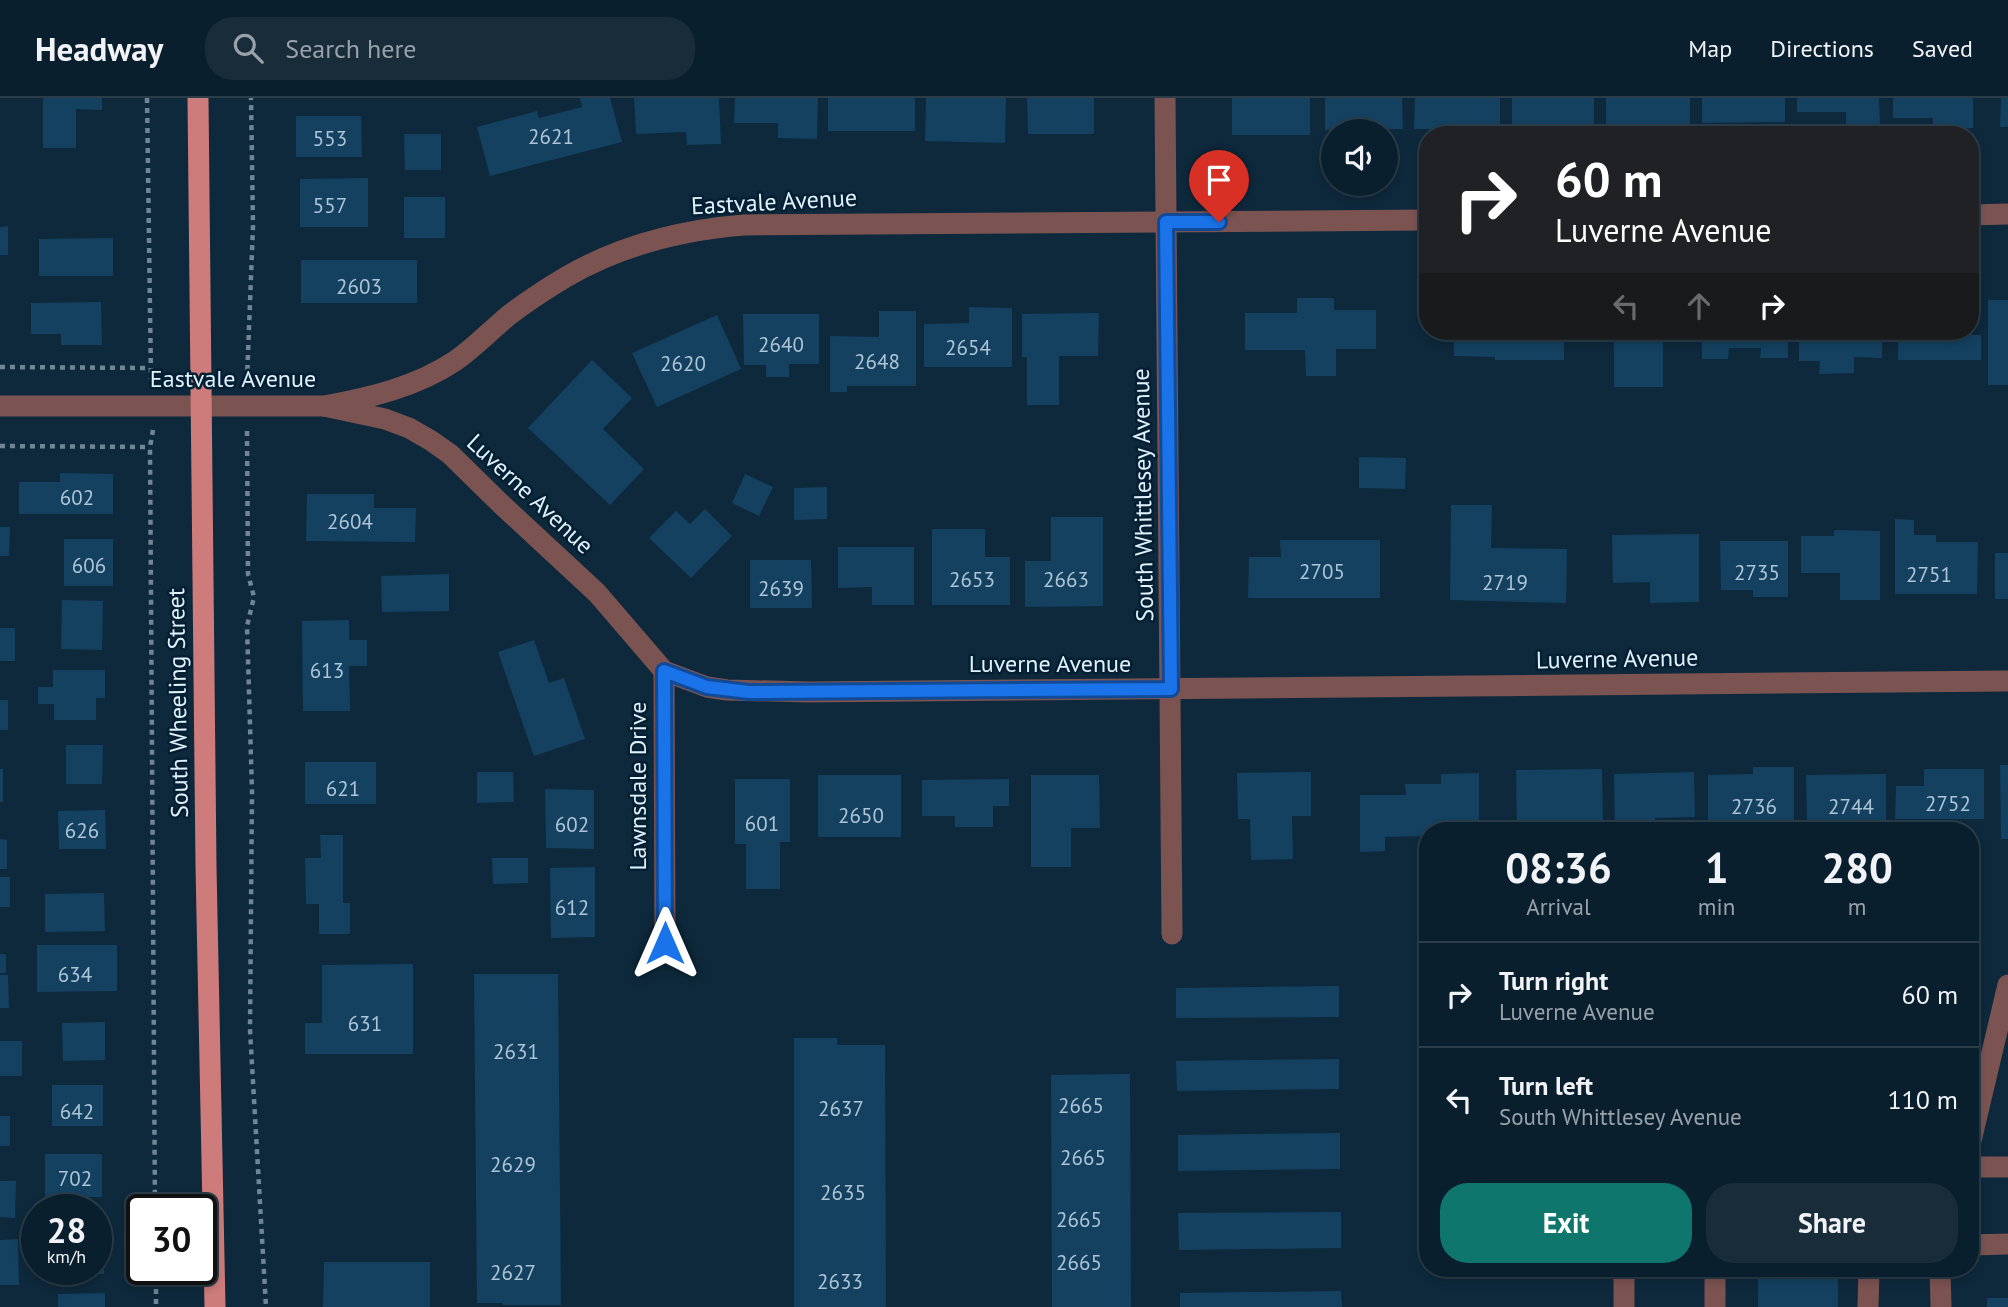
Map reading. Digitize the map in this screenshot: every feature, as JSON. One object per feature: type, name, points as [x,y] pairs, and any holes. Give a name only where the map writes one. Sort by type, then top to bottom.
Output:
[{"type":"main road","name":"South Wheeling Street","points":[[198,98],[206,880],[215,1307]]},
{"type":"street","name":"South Whittlesey Avenue","points":[[1166,98],[1172,934]]},
{"type":"street","points":[[1979,215],[2008,214]]},
{"type":"street","name":"Eastvale Avenue","points":[[0,406],[324,406],[358,400],[392,391],[454,361],[511,314],[566,277],[594,262],[625,249],[686,231],[744,225],[1419,220]]},
{"type":"street","name":"Luverne Avenue","points":[[324,406],[385,419],[409,428],[450,454],[597,593],[664,671],[707,687],[749,692],[2008,681]]},
{"type":"street","name":"Lawnsdale Drive","points":[[664,671],[665,943]]},
{"type":"street","points":[[1979,1119],[1999,1063],[2008,985]]},
{"type":"street","points":[[1979,1167],[2008,1167]]},
{"type":"street","points":[[1979,1245],[2008,1244]]},
{"type":"street","points":[[1624,1277],[1625,1307]]},
{"type":"street","points":[[1715,1277],[1715,1307]]},
{"type":"street","points":[[1868,1277],[1868,1307]]},
{"type":"street","points":[[1940,1277],[1941,1307]]},
{"type":"path","points":[[147,98],[153,432],[150,447],[155,1194]]},
{"type":"path","points":[[251,98],[253,226],[247,349],[248,574],[254,597],[247,626],[252,791],[250,1030],[266,1307]]},
{"type":"path","points":[[0,368],[150,368]]},
{"type":"path","points":[[0,446],[150,447]]},
{"type":"path","points":[[156,1285],[156,1307]]},
{"type":"building","points":[[43,98],[102,98],[102,110],[76,109],[76,148],[43,148]]},
{"type":"building","points":[[580,98],[610,98],[622,142],[490,176],[477,127],[537,111],[539,118],[582,107]]},
{"type":"building","points":[[634,98],[719,98],[721,144],[687,145],[686,132],[636,134]]},
{"type":"building","points":[[735,98],[818,98],[817,139],[778,138],[778,123],[734,123]]},
{"type":"building","points":[[828,98],[915,98],[915,131],[828,131]]},
{"type":"building","points":[[926,98],[1006,98],[1005,143],[925,141]]},
{"type":"building","points":[[1027,98],[1094,98],[1094,134],[1028,134]]},
{"type":"building","points":[[1232,98],[1310,98],[1310,135],[1232,135]]},
{"type":"building","points":[[1325,98],[1402,98],[1403,129],[1398,129],[1398,119],[1325,119]]},
{"type":"building","points":[[1415,98],[1500,98],[1500,126],[1419,126],[1419,129],[1414,129]]},
{"type":"building","points":[[1512,98],[1594,98],[1594,126],[1512,126]]},
{"type":"building","points":[[1606,98],[1690,98],[1690,126],[1606,126]]},
{"type":"building","points":[[1702,98],[1785,98],[1785,122],[1702,123]]},
{"type":"building","points":[[1797,98],[1879,98],[1880,126],[1846,126],[1846,112],[1797,112]]},
{"type":"building","points":[[1893,98],[1973,98],[1973,126],[1933,126],[1933,118],[1893,118]]},
{"type":"building","points":[[2001,98],[2008,98],[2008,127],[2000,127]]},
{"type":"building","points":[[296,116],[361,116],[362,157],[296,157]]},
{"type":"building","points":[[404,134],[441,134],[441,170],[405,170]]},
{"type":"building","points":[[368,178],[368,227],[300,227],[300,179]]},
{"type":"building","points":[[404,197],[445,197],[445,238],[404,238]]},
{"type":"building","points":[[8,226],[8,255],[0,255],[0,227]]},
{"type":"building","points":[[113,238],[113,276],[39,276],[39,239]]},
{"type":"building","points":[[301,260],[417,260],[417,303],[301,303]]},
{"type":"building","points":[[1297,298],[1334,298],[1334,310],[1376,310],[1376,349],[1336,349],[1336,376],[1306,376],[1305,350],[1245,350],[1245,313],[1297,313]]},
{"type":"building","points":[[1988,300],[2008,300],[2008,385],[1988,385]]},
{"type":"building","points":[[101,302],[102,345],[61,345],[61,334],[31,334],[31,303]]},
{"type":"building","points":[[969,307],[1012,308],[1012,367],[924,367],[924,324],[969,323]]},
{"type":"building","points":[[879,311],[916,311],[916,386],[847,386],[847,392],[830,392],[830,336],[879,337]]},
{"type":"building","points":[[1099,313],[1098,356],[1059,356],[1059,405],[1027,405],[1027,357],[1022,357],[1022,314]]},
{"type":"building","points":[[743,314],[819,314],[819,364],[789,364],[789,377],[766,377],[766,365],[744,365]]},
{"type":"building","points":[[717,315],[741,369],[657,407],[632,353]]},
{"type":"building","points":[[1981,335],[1981,360],[1898,360],[1898,340],[1979,340]]},
{"type":"building","points":[[1454,340],[1564,340],[1564,360],[1495,360],[1495,357],[1454,356]]},
{"type":"building","points":[[1614,340],[1690,340],[1663,341],[1663,387],[1614,387]]},
{"type":"building","points":[[1702,340],[1788,340],[1788,358],[1760,358],[1761,348],[1729,348],[1728,359],[1702,359]]},
{"type":"building","points":[[1799,340],[1882,340],[1882,358],[1854,357],[1854,373],[1819,374],[1820,361],[1799,361]]},
{"type":"building","points":[[592,360],[632,398],[603,429],[644,469],[610,505],[528,428]]},
{"type":"building","points":[[1359,457],[1406,458],[1405,489],[1359,488]]},
{"type":"building","points":[[60,473],[113,474],[113,514],[19,514],[19,482],[60,482]]},
{"type":"building","points":[[745,474],[773,487],[759,516],[732,503]]},
{"type":"building","points":[[827,487],[827,519],[794,520],[794,488]]},
{"type":"building","points":[[307,494],[374,494],[374,508],[416,508],[415,542],[306,541]]},
{"type":"building","points":[[1451,505],[1492,505],[1491,548],[1567,549],[1566,603],[1450,600]]},
{"type":"building","points":[[705,509],[732,536],[691,578],[649,538],[676,511],[690,524]]},
{"type":"building","points":[[1051,517],[1103,517],[1103,606],[1025,607],[1025,561],[1051,561]]},
{"type":"building","points":[[1895,519],[1914,520],[1914,535],[1936,535],[1936,542],[1978,542],[1977,594],[1895,594]]},
{"type":"building","points":[[0,527],[10,527],[9,556],[0,556]]},
{"type":"building","points":[[932,529],[985,529],[985,557],[1010,557],[1010,605],[932,605]]},
{"type":"building","points":[[1834,530],[1880,531],[1880,600],[1840,600],[1840,573],[1801,573],[1801,536],[1834,536]]},
{"type":"building","points":[[1699,534],[1699,602],[1650,603],[1650,582],[1613,583],[1612,535]]},
{"type":"building","points":[[64,539],[113,539],[113,586],[64,586]]},
{"type":"building","points":[[1280,540],[1380,540],[1380,598],[1248,598],[1249,557],[1281,557]]},
{"type":"building","points":[[1720,541],[1788,541],[1788,597],[1753,597],[1753,590],[1721,590]]},
{"type":"building","points":[[838,547],[914,547],[914,605],[872,605],[872,587],[838,588]]},
{"type":"building","points":[[1995,553],[2008,553],[2008,599],[1995,599]]},
{"type":"building","points":[[750,560],[811,560],[812,608],[750,608]]},
{"type":"building","points":[[449,574],[449,611],[382,612],[381,576]]},
{"type":"building","points":[[62,600],[103,601],[102,650],[61,649]]},
{"type":"building","points":[[349,620],[349,640],[367,640],[367,666],[349,666],[350,711],[303,711],[302,621]]},
{"type":"building","points":[[0,628],[15,628],[15,661],[0,661]]},
{"type":"building","points":[[534,640],[549,683],[564,678],[585,739],[534,756],[498,652]]},
{"type":"building","points":[[53,670],[105,670],[105,698],[96,698],[96,720],[54,720],[54,704],[38,704],[38,687],[53,687]]},
{"type":"building","points":[[0,700],[8,700],[8,730],[0,730]]},
{"type":"building","points":[[66,745],[103,745],[102,784],[66,784]]},
{"type":"building","points":[[305,762],[376,762],[376,804],[305,804]]},
{"type":"building","points":[[2000,765],[2008,765],[2008,839],[2001,839]]},
{"type":"building","points":[[1753,767],[1794,767],[1794,822],[1708,822],[1708,775],[1753,774]]},
{"type":"building","points":[[0,769],[3,769],[3,802],[0,802]]},
{"type":"building","points":[[1602,769],[1603,822],[1517,822],[1516,770]]},
{"type":"building","points":[[1924,769],[1984,769],[1984,819],[1895,819],[1896,786],[1924,786]]},
{"type":"building","points":[[477,772],[513,772],[514,802],[477,803]]},
{"type":"building","points":[[1311,772],[1311,816],[1292,816],[1293,859],[1251,860],[1250,819],[1238,819],[1237,773]]},
{"type":"building","points":[[1694,772],[1695,817],[1655,818],[1655,822],[1615,822],[1614,774]]},
{"type":"building","points":[[1479,773],[1479,822],[1419,822],[1419,836],[1385,837],[1385,851],[1360,852],[1360,795],[1406,795],[1405,784],[1441,784],[1441,774]]},
{"type":"building","points":[[1886,774],[1886,820],[1807,821],[1806,775]]},
{"type":"building","points":[[818,775],[901,775],[901,837],[818,837]]},
{"type":"building","points":[[1031,775],[1099,775],[1100,828],[1071,828],[1071,867],[1031,867]]},
{"type":"building","points":[[735,779],[790,779],[790,842],[780,842],[780,889],[746,889],[746,844],[735,844]]},
{"type":"building","points":[[1009,779],[1009,806],[993,806],[993,827],[955,827],[955,816],[922,816],[922,780]]},
{"type":"building","points":[[545,789],[594,790],[594,849],[546,848]]},
{"type":"building","points":[[105,810],[106,849],[59,849],[58,811]]},
{"type":"building","points":[[320,835],[343,835],[343,903],[350,903],[350,934],[319,934],[319,904],[306,904],[305,858],[321,858]]},
{"type":"building","points":[[0,839],[7,840],[7,869],[0,869]]},
{"type":"building","points":[[492,858],[528,858],[528,883],[493,884]]},
{"type":"building","points":[[595,867],[595,937],[551,938],[550,868]]},
{"type":"building","points":[[0,877],[10,877],[10,907],[0,907]]},
{"type":"building","points":[[104,893],[105,931],[45,932],[45,894]]},
{"type":"building","points":[[37,945],[117,945],[117,991],[37,992]]},
{"type":"building","points":[[0,954],[6,954],[6,973],[0,973]]},
{"type":"building","points":[[413,964],[413,1054],[305,1054],[305,1023],[322,1023],[322,965]]},
{"type":"building","points":[[474,974],[558,974],[561,1305],[477,1303]]},
{"type":"building","points":[[0,975],[8,975],[9,1008],[0,1008]]},
{"type":"building","points":[[1339,986],[1339,1017],[1176,1018],[1176,988]]},
{"type":"building","points":[[105,1022],[105,1060],[63,1061],[62,1023]]},
{"type":"building","points":[[794,1038],[837,1038],[837,1045],[885,1045],[886,1307],[794,1307]]},
{"type":"building","points":[[0,1041],[22,1041],[22,1076],[0,1076]]},
{"type":"building","points":[[1339,1059],[1339,1089],[1177,1091],[1176,1061]]},
{"type":"building","points":[[1130,1074],[1131,1307],[1052,1307],[1051,1075]]},
{"type":"building","points":[[52,1085],[103,1085],[103,1126],[52,1126]]},
{"type":"building","points":[[0,1116],[10,1116],[10,1146],[0,1146]]},
{"type":"building","points":[[1340,1133],[1340,1169],[1178,1171],[1178,1135]]},
{"type":"building","points":[[45,1154],[102,1154],[102,1194],[45,1194]]},
{"type":"building","points":[[0,1181],[16,1181],[15,1218],[0,1217]]},
{"type":"building","points":[[1341,1212],[1341,1248],[1179,1250],[1178,1213]]},
{"type":"building","points":[[18,1239],[19,1285],[0,1285],[0,1240]]},
{"type":"building","points":[[324,1262],[430,1262],[430,1307],[323,1307]]},
{"type":"building","points":[[1758,1277],[1838,1277],[1838,1307],[1758,1307]]},
{"type":"building","points":[[1341,1291],[1342,1307],[1180,1307],[1180,1293]]},
{"type":"building","points":[[105,1293],[105,1307],[58,1307],[58,1294]]},
{"type":"building","points":[[1987,1298],[2008,1298],[2008,1307],[1987,1307]]},
{"type":"route","points":[[665,943],[664,671],[707,687],[749,692],[1171,689],[1166,222],[1219,222]]}]
